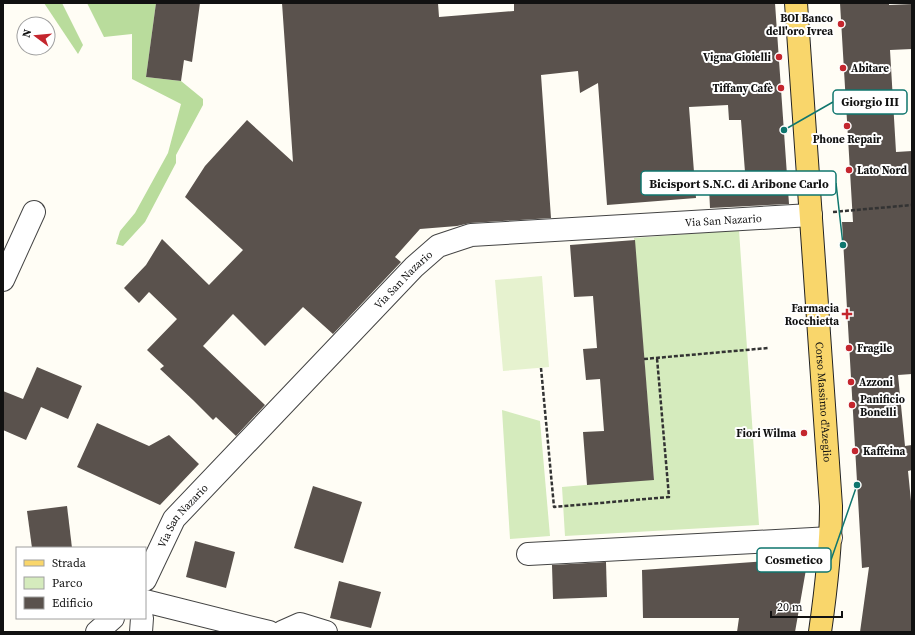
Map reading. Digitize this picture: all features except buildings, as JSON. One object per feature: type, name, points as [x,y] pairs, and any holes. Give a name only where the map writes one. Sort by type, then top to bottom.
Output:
[{"type":"main road","name":"Corso Massimo d'Azeglio","points":[[796,3],[820,214],[831,506],[831,538],[828,576],[820,632]]},
{"type":"street","points":[[3,280],[34,212]]},
{"type":"street","name":"Via San Nazario","points":[[146,578],[174,519],[414,267],[438,246],[471,235],[820,214]]},
{"type":"street","points":[[528,554],[831,538]]},
{"type":"street","points":[[146,601],[269,632]]},
{"type":"street","points":[[97,632],[112,619]]},
{"type":"street","points":[[141,632],[142,619]]},
{"type":"street","points":[[282,632],[300,624],[326,632]]},
{"type":"path","points":[[820,214],[912,205]]},
{"type":"path","points":[[644,359],[768,348]]},
{"type":"path","points":[[541,368],[554,507],[662,498],[669,497],[657,358]]},
{"type":"green space","points":[[44,3],[62,3],[83,45],[78,54],[56,21],[56,16],[53,16]]},
{"type":"green space","points":[[87,3],[156,3],[146,77],[181,81],[203,99],[203,105],[176,155],[176,163],[145,222],[123,246],[116,244],[120,231],[135,213],[168,153],[181,104],[132,79],[132,34],[104,37]]},
{"type":"green space","points":[[739,230],[759,525],[565,536],[562,487],[654,479],[634,238]]},
{"type":"green space","points":[[542,276],[549,367],[503,371],[495,280]]},
{"type":"green space","points":[[502,410],[540,421],[550,536],[510,539]]},
{"type":"place","name":"BOI Banco dell'oro Ivrea","points":[[841,24]]},
{"type":"place","name":"Vigna Gioielli","points":[[779,57]]},
{"type":"place","name":"Abitare","points":[[843,68]]},
{"type":"place","name":"Tiffany Cafè","points":[[781,88]]},
{"type":"place","name":"Phone Repair","points":[[847,126]]},
{"type":"place","name":"Giorgio III","points":[[784,130]]},
{"type":"place","name":"Lato Nord","points":[[849,170]]},
{"type":"place","name":"Bicisport S.N.C. di Aribone Carlo","points":[[843,245]]},
{"type":"place","name":"Farmacia Rocchietta","points":[[847,314]]},
{"type":"place","name":"Fragile","points":[[849,348]]},
{"type":"place","name":"Azzoni","points":[[851,382]]},
{"type":"place","name":"Panificio Bonelli","points":[[852,405]]},
{"type":"place","name":"Fiori Wilma","points":[[804,433]]},
{"type":"place","name":"Kaffeina","points":[[855,451]]},
{"type":"place","name":"Cosmetico","points":[[857,485]]}]
